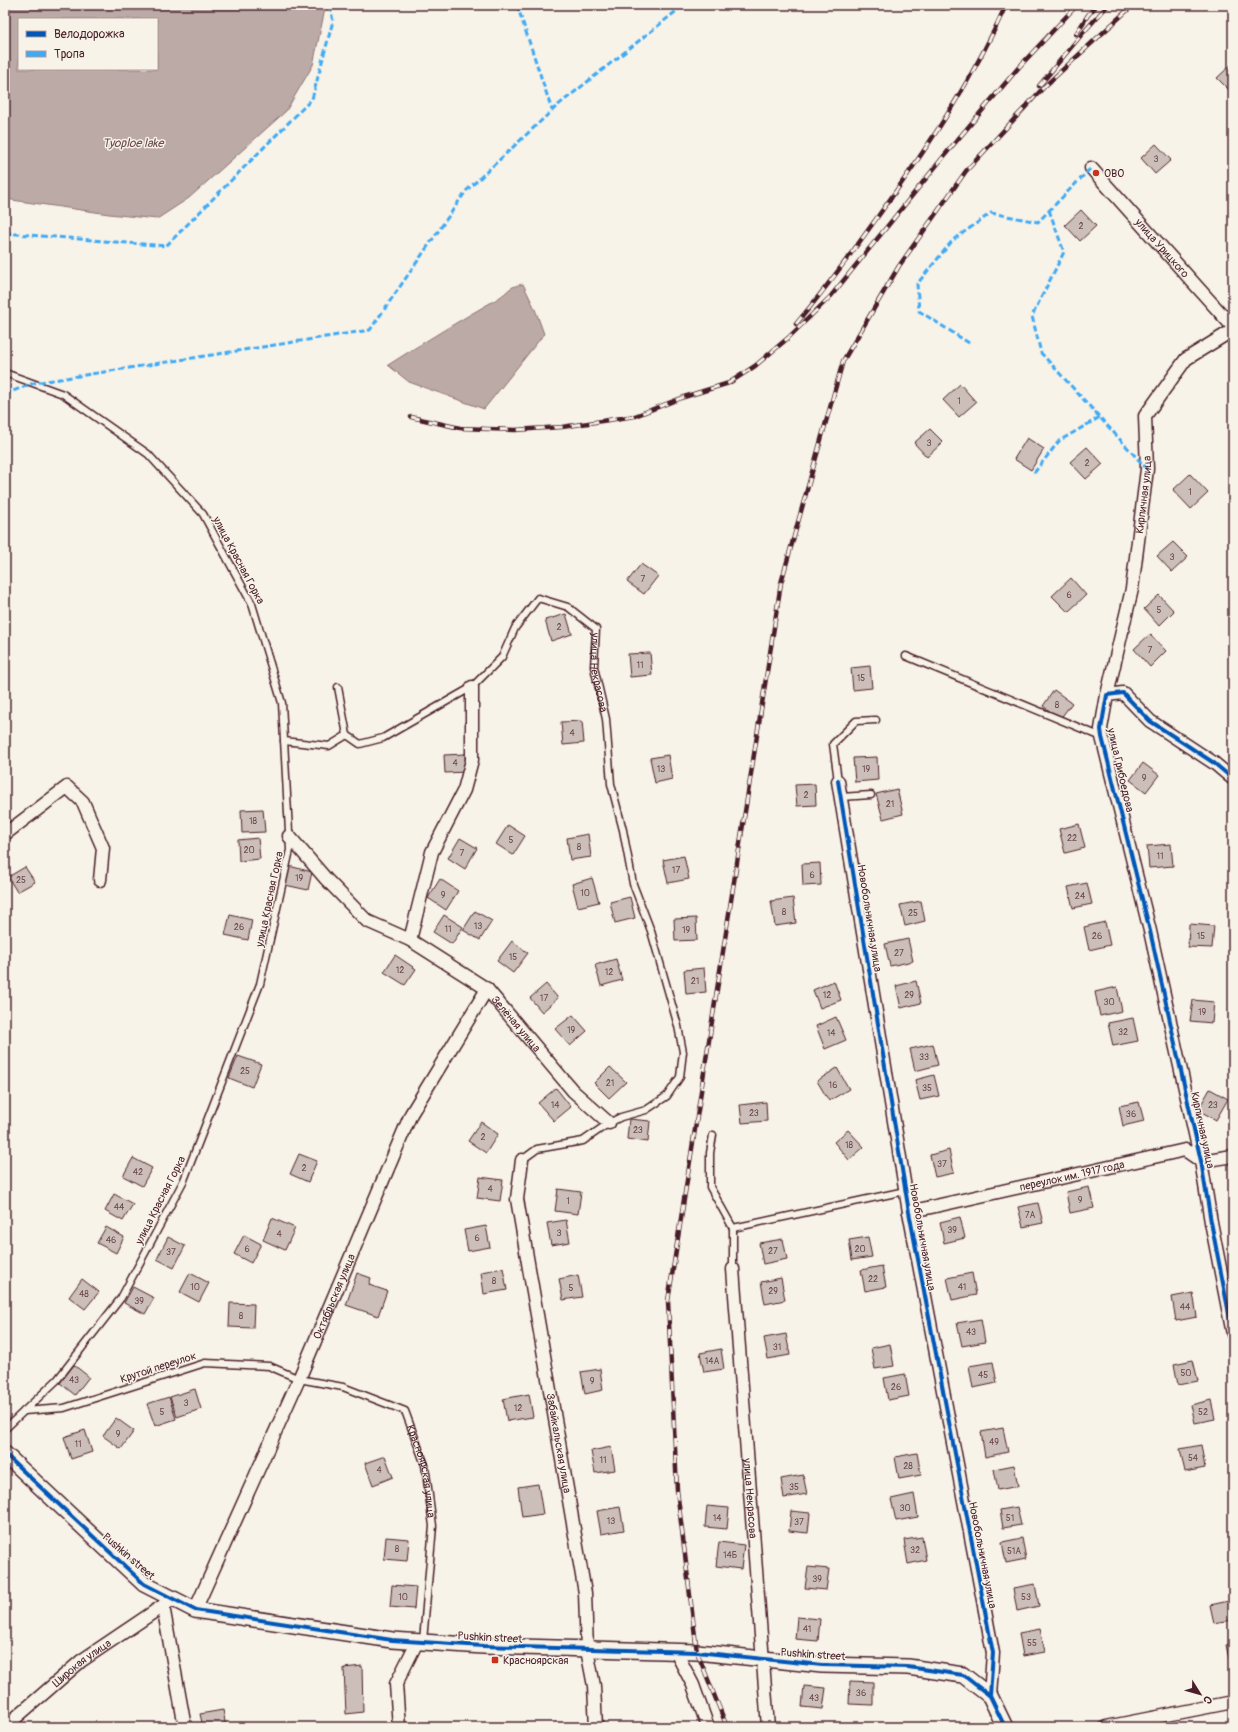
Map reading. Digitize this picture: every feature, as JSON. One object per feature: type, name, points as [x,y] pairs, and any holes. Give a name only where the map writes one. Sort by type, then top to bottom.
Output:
[{"type":"street","name":"улица Урицкого","points":[[1091,168],[1233,328]]},
{"type":"street","name":"Кирпичная улица","points":[[1107,695],[1132,589],[1147,469],[1145,416],[1186,359],[1233,328]]},
{"type":"street","points":[[410,940],[432,852],[464,790],[472,760],[472,687]]},
{"type":"street","points":[[1107,695],[1123,693],[1150,721],[1214,763],[1233,779]]},
{"type":"street","name":"улица Грибоедова","points":[[1107,695],[1101,729],[1102,737],[1150,931]]},
{"type":"street","name":"Новобольничная улица","points":[[838,781],[909,1212],[993,1653],[990,1696]]},
{"type":"street","points":[[5,834],[67,787],[84,802],[103,848],[100,880]]},
{"type":"street","name":"Зелёная улица","points":[[289,836],[326,879],[367,921],[410,940],[486,989],[573,1091],[609,1123]]},
{"type":"street","name":"Кирпичная улица","points":[[1150,931],[1202,1161],[1211,1222],[1233,1334]]},
{"type":"street","name":"Октябрьская улица","points":[[195,1610],[299,1379],[411,1114],[486,989]]},
{"type":"street","name":"переулок им. 1917 года","points":[[909,1212],[1185,1150],[1202,1161]]},
{"type":"street","points":[[1202,1161],[1233,1156]]},
{"type":"street","name":"Забайкальская улица","points":[[522,1160],[517,1199],[585,1593],[587,1650],[594,1686],[596,1727]]},
{"type":"street","name":"улица Некрасова","points":[[733,1269],[768,1727]]},
{"type":"street","name":"Pushkin street","points":[[5,1454],[144,1584],[168,1603],[195,1610],[392,1640],[587,1650],[697,1652],[822,1665],[908,1667],[963,1675],[990,1696],[1005,1727]]},
{"type":"street","points":[[168,1603],[185,1727]]},
{"type":"street","name":"Широкая улица","points":[[5,1727],[81,1661],[168,1603]]},
{"type":"street","name":"Красноярская улица","points":[[399,1727],[396,1684],[420,1642]]},
{"type":"street","points":[[676,1652],[693,1685],[708,1727]]},
{"type":"street","points":[[1106,1727],[1233,1702]]},
{"type":"lane","name":"улица Красная Горка","points":[[5,373],[64,394],[83,407],[148,454],[203,514],[252,604],[282,703],[290,850],[260,984],[184,1180],[121,1298],[57,1380],[5,1429]]},
{"type":"lane","name":"улица Некрасова","points":[[347,735],[360,744],[383,738],[472,687],[502,657],[515,628],[538,598],[568,607],[596,630],[594,667],[606,719],[611,784],[623,830],[633,884],[651,931],[678,1026],[683,1052],[680,1078],[667,1096],[646,1110],[621,1117],[609,1123]]},
{"type":"lane","points":[[906,656],[1102,737]]},
{"type":"lane","points":[[284,741],[329,746],[347,735],[338,687]]},
{"type":"lane","points":[[838,781],[833,744],[856,721],[876,720]]},
{"type":"lane","points":[[841,797],[871,795]]},
{"type":"lane","points":[[522,1160],[537,1149],[583,1141],[609,1123]]},
{"type":"lane","points":[[713,1135],[710,1153],[710,1187],[733,1228],[733,1269]]},
{"type":"lane","points":[[733,1228],[906,1191]]},
{"type":"lane","name":"Крутой переулок","points":[[24,1411],[64,1408],[204,1362],[269,1366],[299,1379]]},
{"type":"lane","name":"Красноярская улица","points":[[299,1379],[343,1387],[405,1411],[425,1465],[434,1526],[420,1642]]},
{"type":"water","name":"Tyoploe lake","points":[[5,5],[324,5],[325,9],[313,65],[286,111],[189,198],[157,219],[109,214],[5,199]]},
{"type":"water","points":[[523,284],[535,309],[544,334],[484,409],[409,382],[388,365],[497,299],[511,288]]},
{"type":"building","points":[[1233,63],[1233,94],[1217,78]]},
{"type":"building","points":[[1156,144],[1171,160],[1155,174],[1141,158]]},
{"type":"building","points":[[1081,210],[1096,226],[1080,241],[1065,225]]},
{"type":"building","points":[[960,384],[976,402],[959,417],[943,400]]},
{"type":"building","points":[[930,429],[943,442],[927,457],[914,443]]},
{"type":"building","points":[[1027,438],[1044,449],[1031,470],[1014,459]]},
{"type":"building","points":[[1087,447],[1103,464],[1086,479],[1070,462]]},
{"type":"building","points":[[1190,474],[1208,493],[1191,509],[1173,490]]},
{"type":"building","points":[[1173,542],[1188,557],[1172,572],[1157,556]]},
{"type":"building","points":[[641,564],[658,576],[644,594],[627,582]]},
{"type":"building","points":[[1071,578],[1086,595],[1068,612],[1052,596]]},
{"type":"building","points":[[1159,595],[1174,611],[1159,626],[1144,609]]},
{"type":"building","points":[[566,614],[572,634],[551,641],[545,620]]},
{"type":"building","points":[[1150,634],[1166,651],[1150,667],[1134,649]]},
{"type":"building","points":[[650,653],[652,675],[630,677],[628,654]]},
{"type":"building","points":[[870,666],[872,688],[853,690],[851,668]]},
{"type":"building","points":[[1054,690],[1072,703],[1060,719],[1043,706]]},
{"type":"building","points":[[582,721],[584,743],[563,745],[561,722]]},
{"type":"building","points":[[465,754],[466,772],[445,773],[444,755]]},
{"type":"building","points":[[668,755],[672,779],[655,783],[650,758]]},
{"type":"building","points":[[877,757],[878,780],[855,782],[853,758]]},
{"type":"building","points":[[1143,763],[1159,775],[1146,792],[1130,780]]},
{"type":"building","points":[[815,784],[816,805],[797,806],[795,785]]},
{"type":"building","points":[[897,789],[903,814],[883,819],[876,794]]},
{"type":"building","points":[[263,809],[265,832],[242,833],[241,810]]},
{"type":"building","points":[[1079,824],[1085,848],[1065,853],[1059,829]]},
{"type":"building","points":[[508,825],[525,836],[513,855],[496,844]]},
{"type":"building","points":[[588,834],[591,857],[570,860],[567,838]]},
{"type":"building","points":[[258,838],[260,859],[239,861],[238,840]]},
{"type":"building","points":[[460,838],[477,848],[465,869],[448,858]]},
{"type":"building","points":[[1171,844],[1173,866],[1149,868],[1147,846]]},
{"type":"building","points":[[684,856],[689,879],[668,883],[663,860]]},
{"type":"building","points":[[820,863],[821,885],[803,886],[802,864]]},
{"type":"building","points":[[289,866],[312,872],[308,890],[285,885]]},
{"type":"building","points":[[25,867],[35,882],[17,892],[8,877]]},
{"type":"building","points":[[592,878],[599,902],[578,907],[572,884]]},
{"type":"building","points":[[440,879],[458,891],[446,910],[428,898]]},
{"type":"building","points":[[1087,883],[1092,904],[1073,908],[1068,887]]},
{"type":"building","points":[[630,897],[635,918],[615,923],[610,902]]},
{"type":"building","points":[[793,898],[796,923],[775,926],[771,901]]},
{"type":"building","points":[[921,901],[925,921],[905,926],[900,905]]},
{"type":"building","points":[[475,911],[492,921],[480,940],[463,930]]},
{"type":"building","points":[[230,915],[252,920],[248,940],[225,935]]},
{"type":"building","points":[[444,915],[463,927],[452,944],[433,932]]},
{"type":"building","points":[[696,918],[697,940],[675,941],[674,919]]},
{"type":"building","points":[[1105,922],[1110,945],[1089,950],[1084,927]]},
{"type":"building","points":[[1189,924],[1214,926],[1212,948],[1188,947]]},
{"type":"building","points":[[908,939],[913,961],[890,966],[885,944]]},
{"type":"building","points":[[512,941],[528,953],[513,973],[497,961]]},
{"type":"building","points":[[395,955],[416,969],[405,985],[384,972]]},
{"type":"building","points":[[616,959],[622,980],[601,986],[595,965]]},
{"type":"building","points":[[704,968],[706,992],[686,994],[684,970]]},
{"type":"building","points":[[834,981],[841,1000],[820,1008],[813,990]]},
{"type":"building","points":[[916,981],[921,1003],[901,1008],[896,986]]},
{"type":"building","points":[[546,984],[558,998],[542,1012],[530,998]]},
{"type":"building","points":[[1117,987],[1122,1011],[1100,1016],[1095,992]]},
{"type":"building","points":[[1193,1000],[1214,1002],[1212,1023],[1190,1021]]},
{"type":"building","points":[[573,1015],[587,1031],[570,1046],[555,1029]]},
{"type":"building","points":[[836,1017],[846,1040],[825,1049],[816,1026]]},
{"type":"building","points":[[1133,1018],[1138,1041],[1113,1046],[1108,1023]]},
{"type":"building","points":[[933,1044],[938,1065],[915,1071],[910,1049]]},
{"type":"building","points":[[238,1056],[261,1064],[252,1087],[229,1078]]},
{"type":"building","points":[[610,1067],[626,1082],[609,1098],[594,1083]]},
{"type":"building","points":[[837,1068],[849,1089],[829,1101],[817,1081]]},
{"type":"building","points":[[934,1075],[939,1096],[920,1100],[915,1080]]},
{"type":"building","points":[[556,1088],[571,1107],[554,1121],[538,1103]]},
{"type":"building","points":[[1210,1089],[1228,1099],[1216,1120],[1198,1110]]},
{"type":"building","points":[[766,1102],[767,1121],[742,1123],[740,1105]]},
{"type":"building","points":[[1139,1102],[1144,1121],[1123,1126],[1119,1106]]},
{"type":"building","points":[[629,1119],[650,1121],[648,1142],[627,1139]]},
{"type":"building","points":[[481,1122],[498,1134],[486,1153],[468,1141]]},
{"type":"building","points":[[848,1130],[864,1147],[849,1160],[834,1142]]},
{"type":"building","points":[[949,1150],[954,1173],[935,1177],[930,1155]]},
{"type":"building","points":[[299,1154],[317,1161],[308,1182],[290,1174]]},
{"type":"building","points":[[133,1158],[152,1168],[142,1186],[123,1176]]},
{"type":"building","points":[[480,1177],[503,1180],[500,1201],[477,1198]]},
{"type":"building","points":[[1089,1187],[1094,1208],[1070,1213],[1066,1192]]},
{"type":"building","points":[[558,1189],[581,1192],[578,1214],[555,1211]]},
{"type":"building","points":[[114,1194],[133,1204],[123,1221],[105,1211]]},
{"type":"building","points":[[1038,1203],[1043,1223],[1023,1227],[1018,1207]]},
{"type":"building","points":[[960,1217],[965,1238],[944,1243],[940,1222]]},
{"type":"building","points":[[272,1218],[295,1228],[285,1250],[263,1240]]},
{"type":"building","points":[[566,1220],[570,1242],[551,1245],[547,1223]]},
{"type":"building","points":[[486,1226],[490,1247],[468,1251],[464,1230]]},
{"type":"building","points":[[106,1227],[124,1237],[116,1253],[97,1243]]},
{"type":"building","points":[[244,1235],[261,1244],[251,1263],[234,1254]]},
{"type":"building","points":[[168,1237],[185,1246],[174,1268],[157,1259]]},
{"type":"building","points":[[868,1237],[872,1257],[852,1260],[849,1240]]},
{"type":"building","points":[[783,1239],[787,1259],[763,1264],[759,1243]]},
{"type":"building","points":[[882,1266],[886,1287],[865,1291],[861,1270]]},
{"type":"building","points":[[503,1268],[507,1290],[484,1294],[481,1272]]},
{"type":"building","points":[[190,1273],[209,1283],[199,1302],[180,1292]]},
{"type":"building","points":[[357,1273],[371,1278],[369,1285],[387,1291],[378,1316],[346,1305]]},
{"type":"building","points":[[972,1273],[976,1295],[952,1300],[947,1278]]},
{"type":"building","points":[[578,1275],[582,1297],[563,1300],[559,1279]]},
{"type":"building","points":[[781,1278],[785,1300],[765,1304],[761,1282]]},
{"type":"building","points":[[82,1279],[99,1292],[85,1309],[69,1297]]},
{"type":"building","points":[[133,1287],[154,1298],[145,1314],[124,1303]]},
{"type":"building","points":[[1193,1293],[1197,1317],[1176,1321],[1172,1297]]},
{"type":"building","points":[[230,1303],[254,1304],[253,1328],[229,1327]]},
{"type":"building","points":[[981,1319],[985,1342],[962,1346],[957,1323]]},
{"type":"building","points":[[786,1334],[790,1355],[768,1359],[764,1338]]},
{"type":"building","points":[[890,1344],[894,1366],[875,1369],[871,1348]]},
{"type":"building","points":[[721,1349],[724,1369],[704,1372],[700,1353]]},
{"type":"building","points":[[1193,1360],[1198,1381],[1178,1385],[1174,1364]]},
{"type":"building","points":[[993,1362],[997,1383],[973,1388],[969,1366]]},
{"type":"building","points":[[74,1365],[89,1377],[75,1395],[60,1383]]},
{"type":"building","points":[[600,1369],[603,1390],[585,1394],[581,1372]]},
{"type":"building","points":[[905,1374],[909,1396],[888,1400],[884,1378]]},
{"type":"building","points":[[195,1389],[201,1409],[177,1417],[170,1397]]},
{"type":"building","points":[[529,1394],[533,1417],[507,1421],[503,1399]]},
{"type":"building","points":[[169,1397],[176,1419],[155,1426],[147,1404]]},
{"type":"building","points":[[1211,1400],[1215,1419],[1195,1423],[1191,1405]]},
{"type":"building","points":[[116,1418],[134,1431],[121,1449],[103,1436]]},
{"type":"building","points":[[1003,1428],[1008,1452],[985,1457],[981,1432]]},
{"type":"building","points":[[85,1430],[92,1452],[71,1459],[64,1437]]},
{"type":"building","points":[[1201,1445],[1205,1468],[1185,1472],[1180,1449]]},
{"type":"building","points":[[611,1447],[615,1470],[595,1473],[591,1451]]},
{"type":"building","points":[[917,1453],[921,1475],[899,1479],[895,1457]]},
{"type":"building","points":[[385,1456],[393,1477],[373,1485],[365,1463]]},
{"type":"building","points":[[1014,1465],[1018,1486],[998,1490],[994,1469]]},
{"type":"building","points":[[803,1475],[807,1494],[784,1498],[781,1479]]},
{"type":"building","points":[[538,1484],[543,1514],[522,1517],[518,1487]]},
{"type":"building","points":[[914,1494],[918,1517],[896,1521],[891,1499]]},
{"type":"building","points":[[707,1506],[729,1508],[727,1529],[705,1527]]},
{"type":"building","points":[[620,1507],[624,1530],[601,1534],[597,1511]]},
{"type":"building","points":[[1017,1507],[1021,1525],[1003,1528],[1000,1510]]},
{"type":"building","points":[[791,1511],[810,1513],[808,1533],[789,1531]]},
{"type":"building","points":[[386,1537],[409,1539],[407,1561],[384,1559]]},
{"type":"building","points":[[922,1537],[926,1560],[908,1564],[904,1540]]},
{"type":"building","points":[[1022,1538],[1026,1559],[1006,1563],[1002,1542]]},
{"type":"building","points":[[719,1542],[744,1545],[741,1569],[716,1566]]},
{"type":"building","points":[[808,1567],[829,1569],[826,1590],[805,1588]]},
{"type":"building","points":[[1035,1584],[1039,1606],[1017,1611],[1013,1588]]},
{"type":"building","points":[[392,1585],[416,1587],[414,1609],[390,1607]]},
{"type":"building","points":[[1229,1601],[1232,1620],[1214,1623],[1210,1605]]},
{"type":"building","points":[[797,1617],[820,1619],[818,1641],[795,1639]]},
{"type":"building","points":[[1040,1629],[1045,1652],[1023,1656],[1019,1633]]},
{"type":"building","points":[[1233,1644],[1233,1664],[1230,1664],[1226,1645]]},
{"type":"building","points":[[362,1666],[363,1712],[346,1714],[344,1668]]},
{"type":"building","points":[[850,1681],[873,1682],[873,1705],[849,1704]]},
{"type":"building","points":[[804,1686],[826,1688],[823,1709],[802,1707]]},
{"type":"building","points":[[223,1710],[226,1727],[203,1727],[200,1714]]},
{"type":"railway","points":[[796,324],[853,251],[936,133],[980,58],[1006,5]]},
{"type":"railway","points":[[411,417],[460,428],[515,430],[562,427],[635,416],[684,397],[729,383],[755,366],[788,338],[831,296],[953,145],[1019,67],[1077,5]]},
{"type":"railway","points":[[1076,34],[1088,15],[1097,5]]},
{"type":"railway","points":[[1039,86],[1108,5]]},
{"type":"railway","points":[[727,1727],[697,1652],[677,1490],[668,1301],[781,583],[843,361],[899,266],[966,171],[1045,86],[1133,5]]},
{"type":"marked path","points":[[5,233],[166,246],[312,99],[333,21],[330,5]]},
{"type":"marked path","points":[[517,5],[552,110]]},
{"type":"marked path","points":[[5,394],[34,383],[370,330],[466,191],[557,106],[684,5]]},
{"type":"marked path","points":[[969,343],[919,311],[917,284],[953,240],[991,213],[1038,222],[1091,168]]},
{"type":"marked path","points":[[1049,210],[1064,252],[1032,316],[1041,353],[1147,469]]},
{"type":"marked path","points":[[1034,473],[1059,441],[1100,417]]},
{"type":"cycle path","points":[[1233,779],[1214,763],[1150,721],[1123,693],[1107,695],[1101,729],[1102,737],[1150,931],[1201,1161],[1211,1222],[1233,1334]]},
{"type":"cycle path","points":[[838,781],[909,1212],[993,1653],[990,1696]]},
{"type":"cycle path","points":[[5,1454],[144,1584],[195,1610],[392,1640],[483,1646],[697,1652],[822,1665],[908,1667],[963,1675],[990,1696],[1005,1727]]},
{"type":"place","name":"ОВО","points":[[1096,173]]},
{"type":"place","name":"Красноярская","points":[[495,1660]]}]
